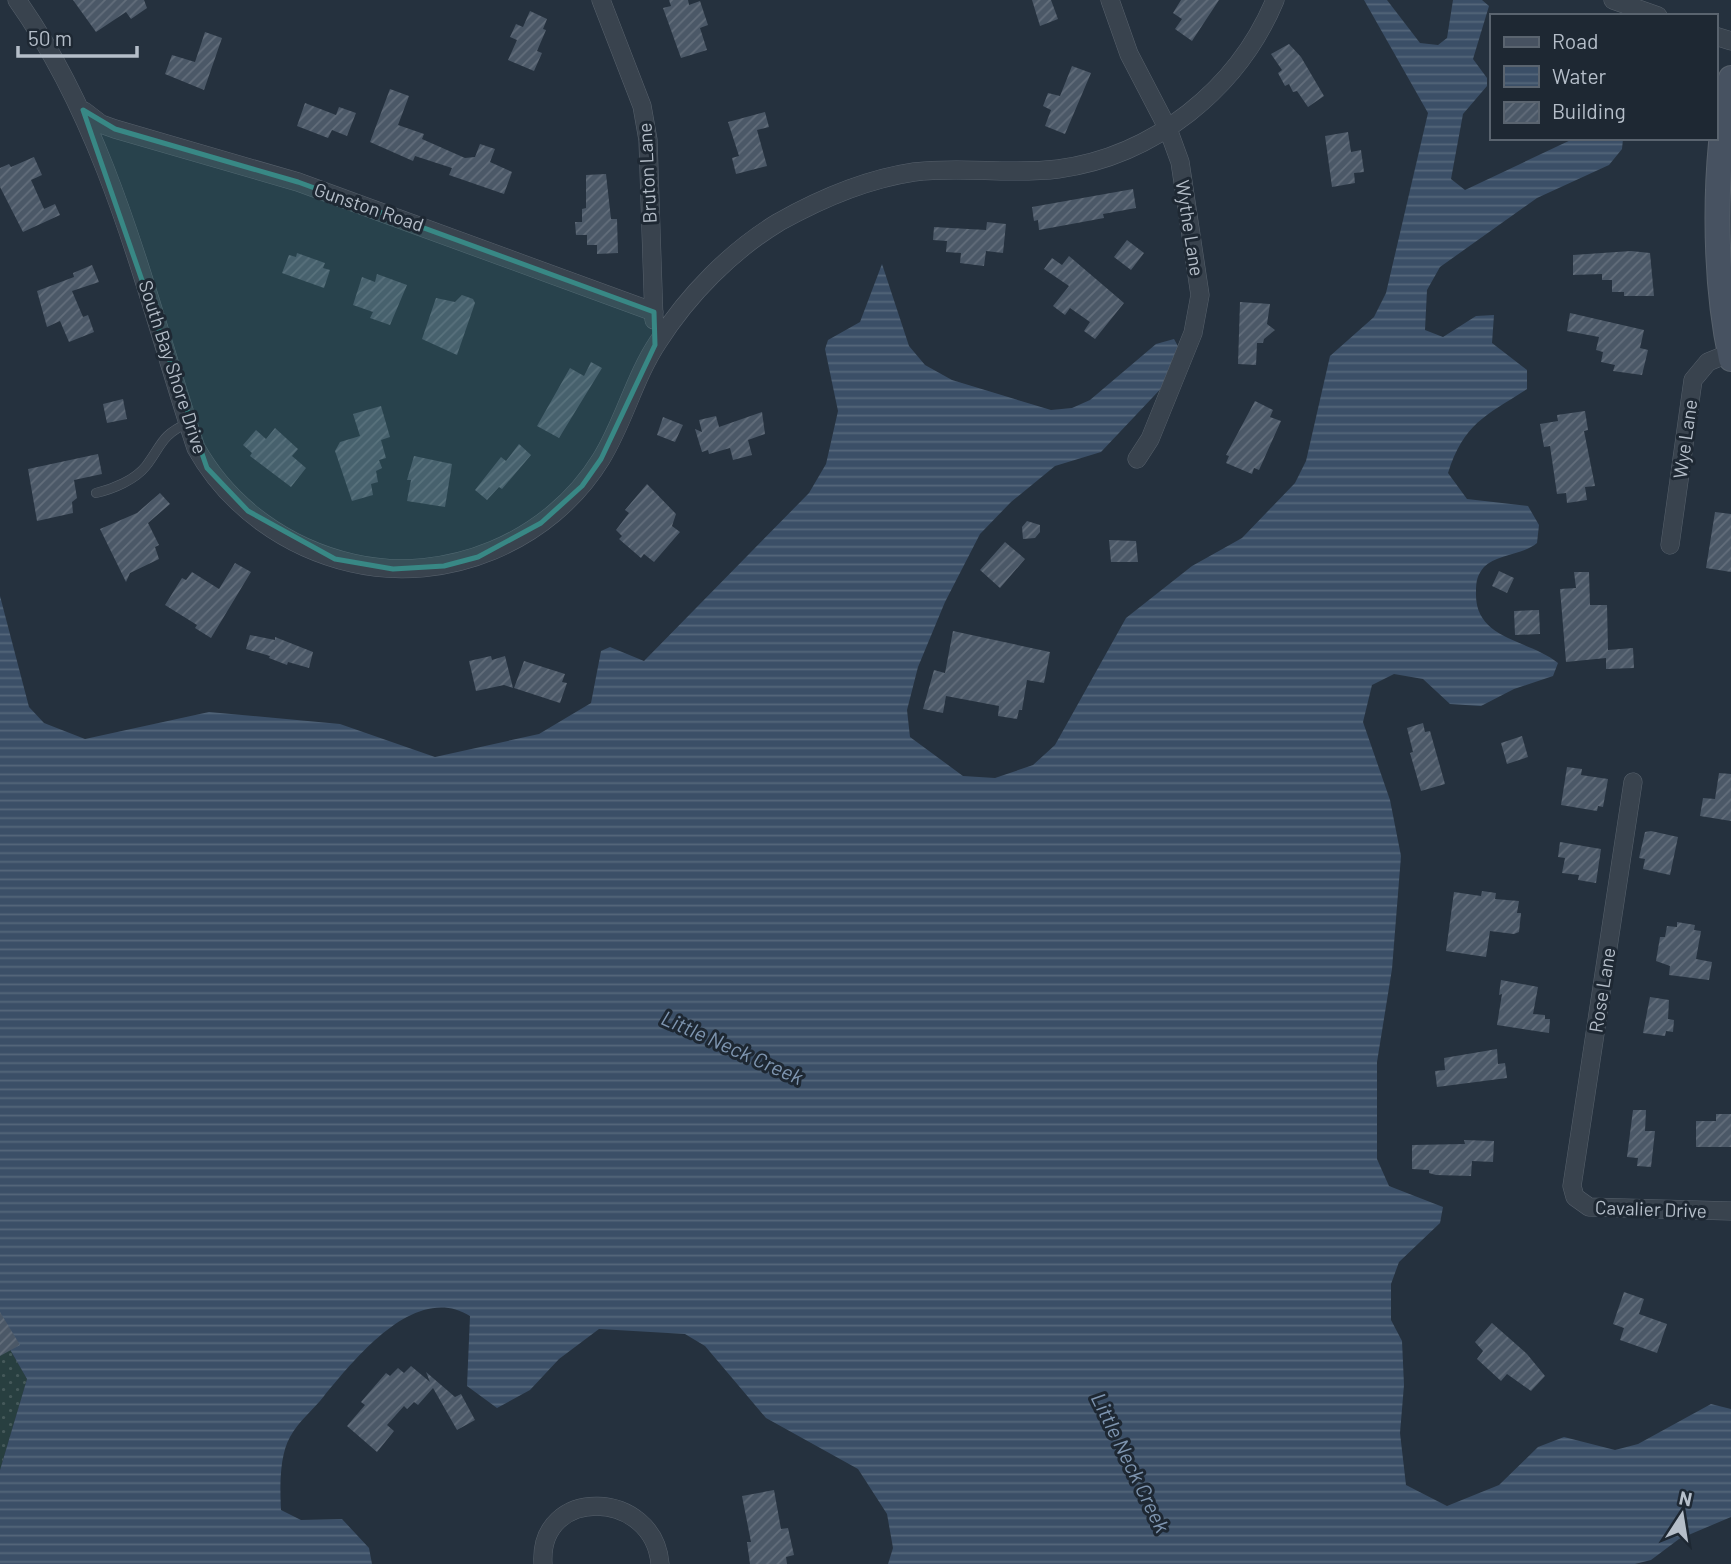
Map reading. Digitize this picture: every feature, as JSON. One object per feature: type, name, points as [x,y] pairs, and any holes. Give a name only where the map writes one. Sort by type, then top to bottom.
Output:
[{"type":"street","name":"South Bay Shore Drive","points":[[17,0],[83,110],[146,282],[196,449],[218,482],[247,511],[277,532],[307,549],[363,566],[393,569],[444,566],[478,556],[541,523],[582,486],[601,459],[656,345],[676,314],[709,278],[769,229],[827,199],[872,181],[914,173],[1059,169],[1139,145],[1168,129],[1204,101],[1234,70],[1255,40],[1275,0]]},
{"type":"street","name":"Bruton Lane","points":[[601,0],[642,106],[648,140],[656,345]]},
{"type":"street","name":"Wythe Lane","points":[[1110,0],[1129,54],[1168,129],[1187,197],[1200,295],[1199,314],[1150,439],[1137,459]]},
{"type":"street","points":[[1613,0],[1652,14]]},
{"type":"street","points":[[1730,356],[1720,234],[1720,171],[1731,78]]},
{"type":"street","name":"Gunston Road","points":[[83,110],[101,124],[115,129],[298,182],[654,312]]},
{"type":"street","name":"Wye Lane","points":[[1670,545],[1693,380],[1708,362],[1730,356]]},
{"type":"street","name":"Rose Lane","points":[[1575,1197],[1572,1186],[1633,782]]},
{"type":"street","name":"Cavalier Drive","points":[[1575,1197],[1589,1207],[1731,1211]]},
{"type":"street","points":[[543,1564],[544,1543],[555,1523],[578,1509],[604,1506],[619,1509],[644,1525],[657,1547],[660,1564]]},
{"type":"lane","points":[[96,493],[136,475],[144,468],[163,437],[188,423]]},
{"type":"highlighted area","points":[[83,110],[115,129],[298,182],[654,312],[655,345],[601,459],[582,486],[541,523],[478,557],[444,566],[393,569],[335,559],[248,511],[207,468]]},
{"type":"green space","points":[[0,1332],[27,1379],[0,1470]]},
{"type":"water","name":"Little Neck Creek","points":[[1364,0],[1387,0],[1420,43],[1438,45],[1447,38],[1453,0],[1482,0],[1489,6],[1473,59],[1487,78],[1487,86],[1463,114],[1451,179],[1465,190],[1571,140],[1623,140],[1622,149],[1609,165],[1537,198],[1440,267],[1427,290],[1425,330],[1443,337],[1476,316],[1494,315],[1492,343],[1527,370],[1527,389],[1478,422],[1461,443],[1448,473],[1467,499],[1528,506],[1539,525],[1537,543],[1495,559],[1482,570],[1476,585],[1478,608],[1493,629],[1558,663],[1553,676],[1514,689],[1481,706],[1450,704],[1423,679],[1394,674],[1372,685],[1363,722],[1390,800],[1401,856],[1392,969],[1377,1062],[1377,1159],[1389,1186],[1443,1207],[1440,1223],[1399,1262],[1391,1284],[1391,1320],[1402,1341],[1404,1385],[1400,1433],[1406,1485],[1447,1506],[1499,1485],[1538,1447],[1564,1437],[1615,1450],[1638,1444],[1711,1404],[1731,1409],[1731,1517],[1679,1539],[1651,1560],[1635,1564],[888,1564],[893,1548],[887,1514],[858,1469],[766,1418],[705,1346],[685,1334],[599,1329],[559,1359],[530,1390],[497,1408],[467,1386],[470,1316],[449,1308],[428,1309],[388,1329],[352,1363],[297,1426],[286,1445],[281,1473],[281,1510],[301,1520],[342,1519],[369,1548],[372,1564],[0,1564],[0,1470],[27,1379],[0,1332],[0,596],[29,707],[44,723],[85,739],[209,712],[340,724],[435,757],[539,734],[591,703],[601,651],[610,647],[644,661],[809,493],[826,464],[838,411],[825,349],[828,340],[860,322],[882,264],[909,346],[925,365],[952,380],[1051,410],[1072,408],[1090,400],[1156,344],[1174,339],[1180,350],[1169,380],[1101,452],[1055,466],[1011,502],[980,534],[945,602],[918,667],[907,710],[910,737],[963,776],[995,778],[1033,765],[1055,745],[1126,618],[1192,566],[1242,538],[1295,483],[1306,461],[1330,356],[1374,317],[1386,293],[1428,113]]},
{"type":"building","points":[[73,0],[144,0],[147,8],[131,19],[126,12],[96,32]]},
{"type":"building","points":[[669,0],[688,0],[689,5],[700,1],[708,25],[700,28],[707,50],[681,58],[663,8],[671,6]]},
{"type":"building","points":[[1032,0],[1051,0],[1058,19],[1040,26]]},
{"type":"building","points":[[1181,0],[1219,0],[1192,41],[1175,29],[1182,19],[1173,13]]},
{"type":"building","points":[[530,11],[547,19],[543,29],[546,30],[537,51],[542,53],[534,71],[508,60],[517,40],[510,37],[516,24],[523,27]]},
{"type":"building","points":[[205,32],[222,38],[204,90],[165,74],[172,55],[195,62]]},
{"type":"building","points":[[1289,44],[1301,57],[1324,96],[1308,107],[1297,91],[1293,92],[1289,84],[1285,86],[1278,73],[1282,70],[1271,54]]},
{"type":"building","points":[[1072,66],[1091,73],[1065,134],[1045,126],[1051,110],[1043,106],[1048,93],[1060,96]]},
{"type":"building","points":[[390,89],[409,96],[398,125],[424,134],[422,139],[465,158],[475,157],[480,144],[495,149],[490,162],[512,172],[504,194],[449,175],[452,168],[415,156],[413,161],[370,142]]},
{"type":"building","points":[[305,103],[336,115],[339,107],[356,113],[347,136],[332,130],[328,138],[297,126]]},
{"type":"building","points":[[765,112],[769,127],[757,130],[767,166],[736,174],[732,158],[739,156],[728,122]]},
{"type":"building","points":[[1348,132],[1351,152],[1361,150],[1364,172],[1354,173],[1355,183],[1332,187],[1325,136]]},
{"type":"building","points":[[34,157],[42,175],[31,180],[44,209],[55,204],[60,215],[23,232],[0,187],[0,168],[9,164],[11,167]]},
{"type":"building","points":[[606,174],[611,219],[617,219],[618,253],[597,254],[597,245],[587,245],[587,235],[576,235],[575,222],[582,222],[582,209],[586,208],[586,175]]},
{"type":"building","points":[[1133,189],[1136,208],[1103,214],[1104,218],[1039,230],[1038,220],[1034,221],[1032,207]]},
{"type":"building","points":[[987,222],[1006,224],[1003,253],[986,251],[984,266],[960,263],[961,253],[946,252],[947,241],[933,240],[934,227],[986,230]]},
{"type":"building","points":[[1127,240],[1144,253],[1131,270],[1114,257]]},
{"type":"building","points":[[1631,251],[1650,253],[1654,296],[1624,296],[1624,292],[1612,292],[1612,280],[1602,280],[1602,274],[1573,275],[1573,255]]},
{"type":"building","points":[[297,253],[325,263],[323,268],[330,270],[324,288],[282,273],[289,255],[296,257]]},
{"type":"building","points":[[1069,256],[1124,303],[1095,339],[1084,331],[1090,322],[1070,308],[1065,315],[1053,306],[1069,286],[1044,269],[1052,258],[1062,265]]},
{"type":"building","points":[[92,265],[99,282],[72,291],[83,317],[88,315],[94,332],[69,342],[60,321],[47,327],[37,291],[74,277],[73,273]]},
{"type":"building","points":[[377,274],[407,285],[390,325],[370,318],[373,312],[353,305],[362,277],[375,282]]},
{"type":"building","points":[[462,295],[473,299],[475,303],[457,355],[422,339],[436,298],[455,302]]},
{"type":"building","points":[[1240,302],[1270,304],[1267,324],[1275,330],[1263,343],[1257,343],[1256,365],[1238,364]]},
{"type":"building","points":[[1570,313],[1644,330],[1640,348],[1648,350],[1642,375],[1613,371],[1615,365],[1601,362],[1603,352],[1596,350],[1599,337],[1567,331]]},
{"type":"building","points":[[591,362],[602,368],[559,438],[537,426],[570,368],[584,376]]},
{"type":"building","points":[[123,399],[127,419],[107,423],[103,404]]},
{"type":"building","points":[[1255,401],[1273,410],[1270,417],[1281,421],[1259,470],[1254,468],[1252,474],[1226,463],[1229,456],[1226,455]]},
{"type":"building","points":[[381,406],[390,437],[381,440],[386,458],[379,460],[382,468],[376,471],[378,482],[371,484],[373,495],[352,501],[335,451],[340,442],[360,436],[353,414]]},
{"type":"building","points":[[1585,411],[1588,430],[1584,431],[1595,486],[1585,487],[1587,500],[1567,503],[1566,493],[1557,494],[1550,446],[1544,447],[1540,424],[1558,421],[1557,415]]},
{"type":"building","points":[[762,412],[765,434],[748,440],[752,455],[733,460],[730,448],[709,454],[708,450],[702,452],[695,429],[702,432],[699,420],[716,416],[719,427]]},
{"type":"building","points":[[663,417],[683,425],[675,442],[657,435]]},
{"type":"building","points":[[275,428],[298,449],[292,456],[306,468],[291,487],[250,456],[252,453],[243,445],[256,430],[266,439]]},
{"type":"building","points":[[519,444],[531,455],[502,489],[499,487],[487,500],[475,490],[501,457],[506,461]]},
{"type":"building","points":[[98,454],[102,474],[74,480],[77,498],[72,502],[73,513],[37,521],[28,469]]},
{"type":"building","points":[[414,456],[452,464],[445,507],[407,501],[411,480],[407,480]]},
{"type":"building","points":[[647,484],[676,514],[672,526],[680,532],[654,562],[644,554],[641,558],[619,539],[622,536],[616,530],[629,513],[625,510]]},
{"type":"building","points":[[160,493],[170,504],[148,523],[159,545],[155,547],[159,559],[130,573],[126,582],[100,529],[137,513]]},
{"type":"building","points":[[1715,512],[1731,514],[1731,572],[1706,568]]},
{"type":"building","points":[[1027,521],[1040,525],[1040,532],[1035,538],[1023,539],[1022,527]]},
{"type":"building","points":[[1109,540],[1136,541],[1138,562],[1111,562]]},
{"type":"building","points":[[1005,542],[1025,559],[1000,588],[980,570]]},
{"type":"building","points":[[235,563],[251,572],[211,638],[195,628],[197,625],[165,605],[182,578],[186,580],[192,572],[219,589]]},
{"type":"building","points":[[1499,571],[1514,578],[1507,593],[1492,586]]},
{"type":"building","points":[[1574,572],[1589,572],[1590,605],[1607,605],[1608,650],[1633,648],[1634,668],[1606,669],[1606,658],[1566,662],[1560,589],[1576,588]]},
{"type":"building","points":[[1539,610],[1540,634],[1515,635],[1514,611]]},
{"type":"building","points":[[953,631],[1050,652],[1044,683],[1027,680],[1022,710],[1019,710],[1017,719],[998,716],[999,706],[946,696],[943,713],[923,709],[934,670],[945,673]]},
{"type":"building","points":[[250,635],[275,640],[275,637],[313,652],[309,668],[288,662],[287,665],[269,658],[270,656],[246,649]]},
{"type":"building","points":[[491,656],[492,660],[505,656],[513,688],[504,685],[476,691],[469,661]]},
{"type":"building","points":[[524,661],[565,674],[562,682],[567,683],[560,703],[514,688]]},
{"type":"building","points":[[1423,723],[1425,732],[1430,731],[1445,784],[1421,791],[1410,753],[1413,752],[1407,728]]},
{"type":"building","points":[[1522,736],[1528,757],[1507,764],[1501,743]]},
{"type":"building","points":[[1567,767],[1582,769],[1581,775],[1608,779],[1603,807],[1598,806],[1597,811],[1561,805]]},
{"type":"building","points":[[1719,773],[1731,774],[1731,821],[1700,816],[1703,798],[1715,799]]},
{"type":"building","points":[[1645,832],[1678,837],[1670,875],[1643,869],[1645,859],[1639,858]]},
{"type":"building","points":[[1560,842],[1601,849],[1596,883],[1578,880],[1579,875],[1562,873],[1565,858],[1558,857]]},
{"type":"building","points":[[1482,891],[1496,893],[1495,899],[1519,901],[1519,932],[1514,934],[1490,931],[1486,957],[1446,951],[1454,892],[1481,896]]},
{"type":"building","points":[[1677,922],[1695,925],[1694,930],[1701,931],[1696,959],[1712,962],[1709,980],[1669,975],[1670,966],[1656,961],[1660,937],[1665,937],[1667,926],[1677,927]]},
{"type":"building","points":[[1501,980],[1538,987],[1533,1014],[1545,1015],[1545,1019],[1550,1019],[1549,1033],[1497,1025],[1502,994],[1499,995]]},
{"type":"building","points":[[1650,997],[1669,1000],[1668,1019],[1674,1020],[1673,1032],[1666,1031],[1665,1036],[1643,1033]]},
{"type":"building","points":[[1497,1049],[1498,1064],[1505,1063],[1507,1078],[1437,1087],[1435,1071],[1445,1070],[1444,1058]]},
{"type":"building","points":[[1633,1110],[1646,1110],[1645,1131],[1655,1131],[1651,1167],[1637,1166],[1638,1158],[1627,1157]]},
{"type":"building","points":[[1716,1114],[1731,1114],[1731,1147],[1696,1147],[1696,1121],[1716,1121]]},
{"type":"building","points":[[1464,1140],[1494,1141],[1493,1162],[1472,1161],[1471,1176],[1436,1175],[1429,1173],[1429,1170],[1412,1169],[1412,1145],[1465,1144]]},
{"type":"building","points":[[1624,1292],[1644,1299],[1639,1314],[1667,1324],[1657,1353],[1620,1340],[1624,1328],[1613,1324]]},
{"type":"building","points":[[0,1312],[20,1345],[0,1356]]},
{"type":"building","points":[[1492,1323],[1527,1354],[1545,1376],[1531,1391],[1507,1374],[1501,1381],[1477,1359],[1483,1351],[1475,1342]]},
{"type":"building","points":[[411,1366],[430,1382],[426,1372],[455,1397],[461,1394],[475,1420],[457,1430],[433,1388],[418,1405],[414,1402],[407,1409],[404,1406],[387,1425],[394,1431],[377,1452],[347,1426],[365,1405],[361,1402],[386,1373],[390,1376],[398,1368],[404,1373]]},
{"type":"building","points":[[774,1490],[781,1529],[788,1528],[794,1555],[786,1557],[787,1564],[750,1564],[747,1542],[751,1542],[742,1496]]}]
